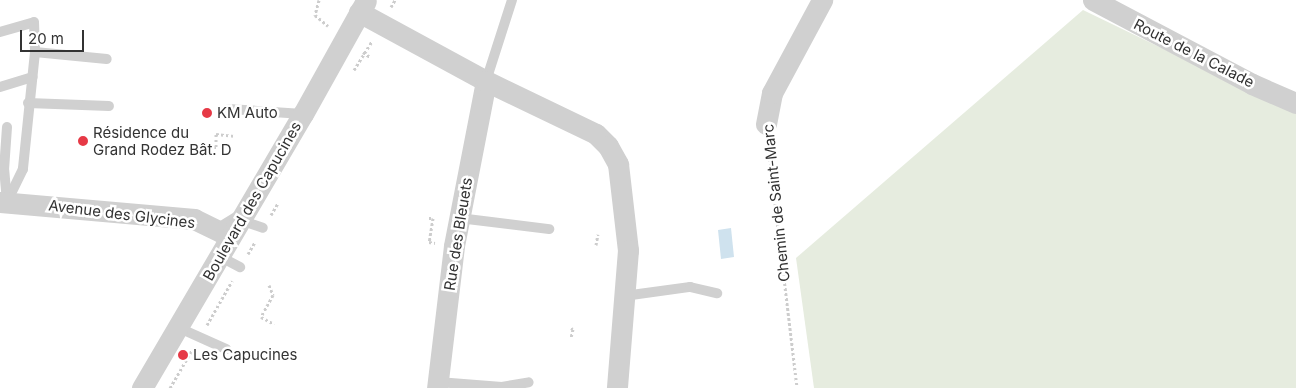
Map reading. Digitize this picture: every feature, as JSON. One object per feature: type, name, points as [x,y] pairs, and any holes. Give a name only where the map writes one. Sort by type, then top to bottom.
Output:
[{"type":"street","name":"Chemin de Saint-Marc","points":[[766,124],[772,93],[822,0]]},
{"type":"street","name":"Route de la Calade","points":[[1093,0],[1252,84],[1296,103]]},
{"type":"street","points":[[362,4],[486,81],[596,134],[608,146],[618,164],[628,250],[617,388]]},
{"type":"street","name":"Boulevard des Capucines","points":[[142,388],[303,114],[362,4]]},
{"type":"street","name":"Rue des Bleuets","points":[[438,385],[459,218],[486,81]]},
{"type":"street","name":"Avenue des Glycines","points":[[3,202],[194,220],[221,232],[240,220]]},
{"type":"lane","name":"Rue des Bleuets","points":[[486,81],[512,0]]},
{"type":"lane","points":[[0,32],[34,22],[35,52],[28,103],[23,169],[3,202]]},
{"type":"lane","points":[[35,52],[107,59]]},
{"type":"lane","points":[[0,87],[32,76]]},
{"type":"lane","points":[[28,103],[109,106]]},
{"type":"lane","points":[[229,109],[303,114]]},
{"type":"lane","points":[[3,202],[7,127]]},
{"type":"lane","points":[[459,218],[549,229]]},
{"type":"lane","points":[[240,220],[263,228]]},
{"type":"lane","points":[[220,256],[240,267]]},
{"type":"lane","points":[[624,296],[690,288],[717,293]]},
{"type":"lane","points":[[177,327],[226,349]]},
{"type":"lane","points":[[438,385],[502,388],[529,382]]},
{"type":"path","points":[[319,0],[315,15],[327,25]]},
{"type":"path","name":"Chemin de Saint-Marc","points":[[766,124],[797,388]]},
{"type":"path","points":[[214,147],[216,147],[216,134],[234,136]]},
{"type":"path","points":[[429,218],[433,218],[429,238]]},
{"type":"path","points":[[596,244],[598,234]]},
{"type":"path","points":[[269,284],[273,295],[261,317],[274,324]]},
{"type":"path","points":[[571,328],[573,329],[571,338]]},
{"type":"shaded area","points":[[1083,10],[1296,113],[1296,388],[814,388],[796,258]]},
{"type":"water","points":[[731,228],[734,257],[721,259],[718,230]]},
{"type":"place","name":"KM Auto","points":[[207,113]]},
{"type":"place","name":"Résidence du Grand Rodez Bât. D","points":[[83,141]]},
{"type":"place","name":"Les Capucines","points":[[183,355]]}]
